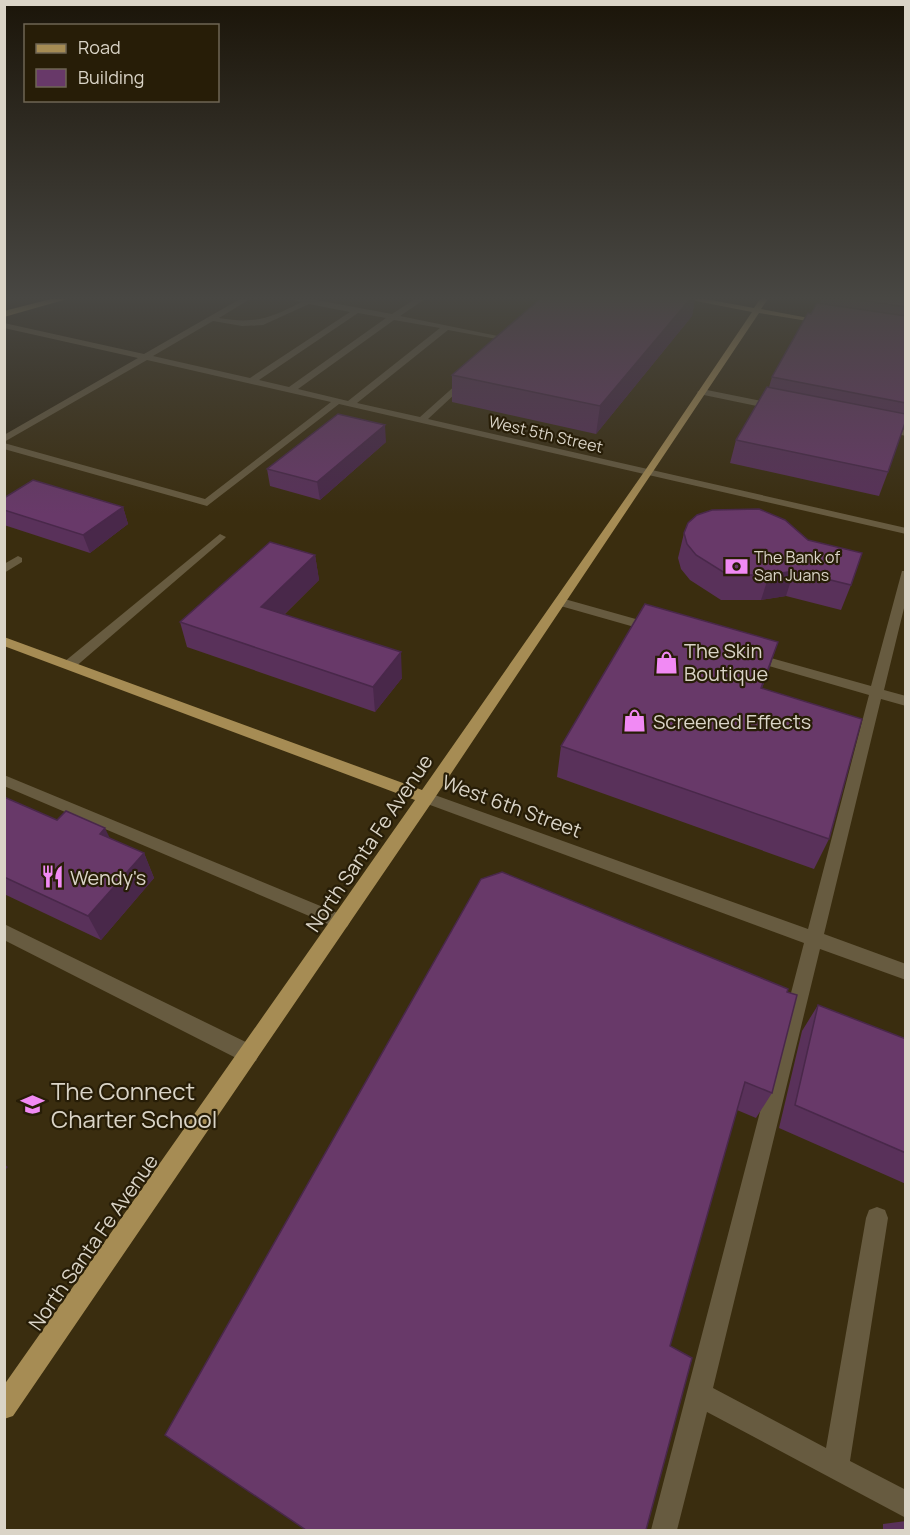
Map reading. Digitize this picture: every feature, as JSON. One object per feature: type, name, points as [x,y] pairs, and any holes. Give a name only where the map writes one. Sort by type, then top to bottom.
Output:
[{"type":"main road","name":"North Santa Fe Avenue","points":[[4,1407],[427,798],[650,473],[716,371]]},
{"type":"main road","name":"West 6th Street","points":[[4,641],[427,798]]},
{"type":"street","points":[[4,439],[122,371]]},
{"type":"street","name":"West 5th Street","points":[[206,371],[906,531]]},
{"type":"street","points":[[252,381],[267,371]]},
{"type":"street","points":[[291,390],[318,371]]},
{"type":"street","points":[[4,446],[207,503],[387,371]]},
{"type":"street","points":[[422,420],[474,372]]},
{"type":"street","points":[[702,392],[781,408]]},
{"type":"street","points":[[872,426],[906,433]]},
{"type":"street","points":[[69,665],[220,537]]},
{"type":"street","points":[[4,570],[18,560]]},
{"type":"street","points":[[664,1530],[906,574]]},
{"type":"street","points":[[561,602],[666,632]]},
{"type":"street","points":[[743,654],[906,701]]},
{"type":"street","points":[[4,780],[341,922]]},
{"type":"street","name":"West 6th Street","points":[[427,798],[906,972]]},
{"type":"street","points":[[4,931],[249,1054]]},
{"type":"street","points":[[837,1468],[877,1218]]},
{"type":"street","points":[[699,1394],[906,1505]]},
{"type":"shaded area","points":[[122,371],[905,371],[905,1530],[5,1530],[4,434],[11,435]]},
{"type":"building","points":[[457,371],[630,371],[600,406],[452,375]]},
{"type":"building","points":[[776,371],[906,371],[906,403],[772,377]]},
{"type":"building","points":[[767,387],[906,414],[888,472],[736,440]]},
{"type":"building","points":[[338,414],[385,425],[317,482],[267,469]]},
{"type":"building","points":[[33,480],[123,507],[83,535],[4,510],[4,498]]},
{"type":"building","points":[[759,509],[785,520],[808,540],[862,553],[851,585],[794,571],[769,575],[728,575],[696,555],[687,544],[684,533],[688,523],[697,515],[712,510]]},
{"type":"building","points":[[270,542],[315,555],[261,607],[401,652],[373,687],[180,622]]},
{"type":"building","points":[[645,604],[778,642],[761,688],[862,719],[829,839],[561,746]]},
{"type":"building","points":[[4,797],[57,820],[66,811],[105,828],[100,834],[144,853],[88,916],[4,877]]},
{"type":"building","points":[[502,872],[788,989],[787,992],[797,995],[772,1093],[745,1082],[670,1346],[692,1358],[646,1530],[306,1530],[165,1435],[481,879]]},
{"type":"building","points":[[818,1005],[906,1039],[906,1153],[795,1105]]},
{"type":"place","name":"The Bank of San Juans","points":[[736,566]]},
{"type":"place","name":"The Skin Boutique","points":[[666,662]]},
{"type":"place","name":"Screened Effects","points":[[635,721]]},
{"type":"place","name":"Wendy's","points":[[52,877]]},
{"type":"place","name":"The Connect Charter School","points":[[33,1104]]}]
